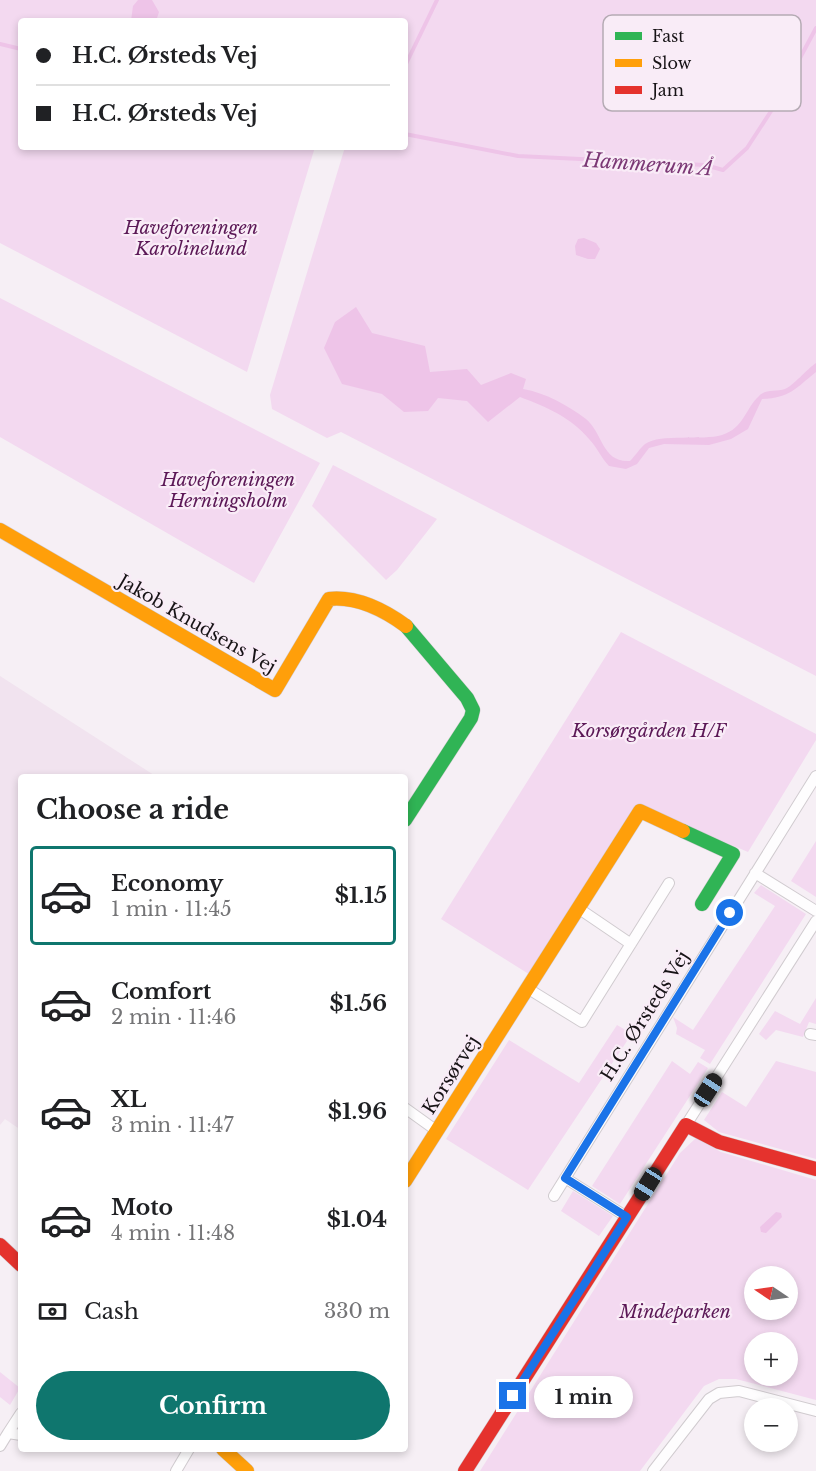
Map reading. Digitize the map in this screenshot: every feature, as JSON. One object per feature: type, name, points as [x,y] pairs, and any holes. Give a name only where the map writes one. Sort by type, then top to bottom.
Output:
[{"type":"street","name":"Jakob Knudsens Vej","points":[[0,530],[275,690],[329,599],[340,598],[378,608],[391,615],[408,628],[467,698],[473,711],[471,718],[408,815]]},
{"type":"street","name":"H.C. Ørsteds Vej","points":[[554,1196],[816,776]]},
{"type":"street","name":"Korsørvej","points":[[408,1176],[640,811],[733,854],[702,904]]},
{"type":"street","points":[[755,873],[816,911]]},
{"type":"street","points":[[527,988],[582,1022],[669,883]]},
{"type":"street","points":[[578,908],[631,944]]},
{"type":"street","points":[[465,1471],[816,921]]},
{"type":"street","points":[[408,1110],[437,1131]]},
{"type":"street","points":[[686,1125],[718,1142],[816,1169]]},
{"type":"street","points":[[565,1178],[627,1217]]},
{"type":"street","points":[[0,1245],[18,1261]]},
{"type":"street","points":[[653,1471],[710,1400],[719,1393],[739,1391],[816,1411]]},
{"type":"street","points":[[0,1446],[18,1418]]},
{"type":"street","points":[[8,1433],[18,1435]]},
{"type":"street","points":[[176,1471],[187,1452]]},
{"type":"street","points":[[231,1452],[247,1471]]},
{"type":"shaded area","points":[[138,0],[152,0],[159,12],[157,18],[131,18],[133,6]]},
{"type":"shaded area","points":[[584,238],[596,243],[600,249],[595,259],[576,255],[575,246],[578,239]]},
{"type":"shaded area","points":[[356,307],[372,333],[425,346],[430,372],[467,369],[481,385],[511,373],[526,379],[523,389],[556,400],[586,419],[608,452],[621,460],[630,461],[645,444],[652,441],[714,437],[729,432],[740,423],[761,394],[788,387],[816,363],[816,372],[786,394],[762,399],[748,429],[731,439],[709,445],[664,444],[649,448],[637,464],[626,469],[609,466],[582,431],[566,419],[520,397],[488,422],[467,401],[438,398],[428,411],[404,412],[382,394],[342,384],[324,348],[335,322]]},
{"type":"shaded area","points":[[0,676],[152,774],[18,774],[18,1128],[5,1119],[0,1125]]},
{"type":"shaded area","points":[[776,1212],[781,1213],[782,1217],[766,1233],[761,1232],[760,1227]]},
{"type":"green space","name":"Haveforeningen Karolinelund","points":[[0,0],[816,0],[816,676],[341,432],[327,438],[272,409],[270,395],[344,150],[408,150],[408,18],[18,18],[18,150],[314,150],[247,372],[0,243]]},
{"type":"green space","name":"Haveforeningen Herningsholm","points":[[0,298],[320,463],[254,583],[0,437]]},
{"type":"green space","points":[[333,465],[437,519],[397,570],[386,580],[312,506]]},
{"type":"green space","name":"Korsørgården H/F","points":[[621,632],[816,734],[816,740],[748,852],[638,805],[532,976],[441,919]]},
{"type":"green space","points":[[816,841],[816,897],[791,881]]},
{"type":"green space","points":[[761,885],[806,914],[710,1064],[700,1058],[705,1050],[676,1034],[677,1028],[673,1017],[693,1030],[775,906],[754,893]]},
{"type":"green space","points":[[816,998],[816,1024],[809,1022],[803,1037],[776,1030],[766,1040],[759,1034],[775,1011],[800,1024]]},
{"type":"green space","points":[[617,1025],[629,1032],[627,1041],[528,1190],[446,1139],[509,1040],[579,1083]]},
{"type":"green space","points":[[672,1061],[690,1074],[698,1062],[708,1068],[620,1204],[592,1186]]},
{"type":"green space","points":[[776,1061],[816,1072],[816,1159],[719,1132],[704,1120],[722,1092],[746,1107]]},
{"type":"green space","name":"Mindeparken","points":[[696,1138],[721,1152],[816,1180],[816,1400],[763,1386],[798,1386],[798,1332],[744,1332],[744,1381],[719,1379],[704,1386],[640,1471],[480,1471],[680,1153]]},
{"type":"green space","points":[[573,1191],[613,1216],[599,1236],[561,1211]]},
{"type":"green space","points":[[0,1372],[18,1386],[18,1391],[10,1405],[0,1397]]},
{"type":"waterway","points":[[408,60],[437,0]]},
{"type":"waterway","name":"Hammerum Å","points":[[801,56],[816,28]]},
{"type":"waterway","points":[[0,44],[18,48]]},
{"type":"waterway","name":"Hammerum Å","points":[[408,135],[518,156],[705,165],[723,170],[747,148],[771,111]]},
{"type":"traffic: fast","points":[[406,626],[467,698],[473,710],[471,718],[408,815]]},
{"type":"traffic: fast","points":[[683,831],[733,854],[702,904]]},
{"type":"traffic: slow","points":[[0,530],[275,690],[329,599],[350,600],[370,605],[406,626]]},
{"type":"traffic: slow","points":[[408,1176],[640,811],[683,831]]},
{"type":"traffic: slow","points":[[226,1452],[247,1471]]},
{"type":"traffic: jam","points":[[465,1471],[686,1125],[719,1142],[816,1169]]},
{"type":"traffic: jam","points":[[0,1245],[18,1262]]},
{"type":"route","points":[[513,1396],[627,1217],[565,1178],[730,913]]}]
